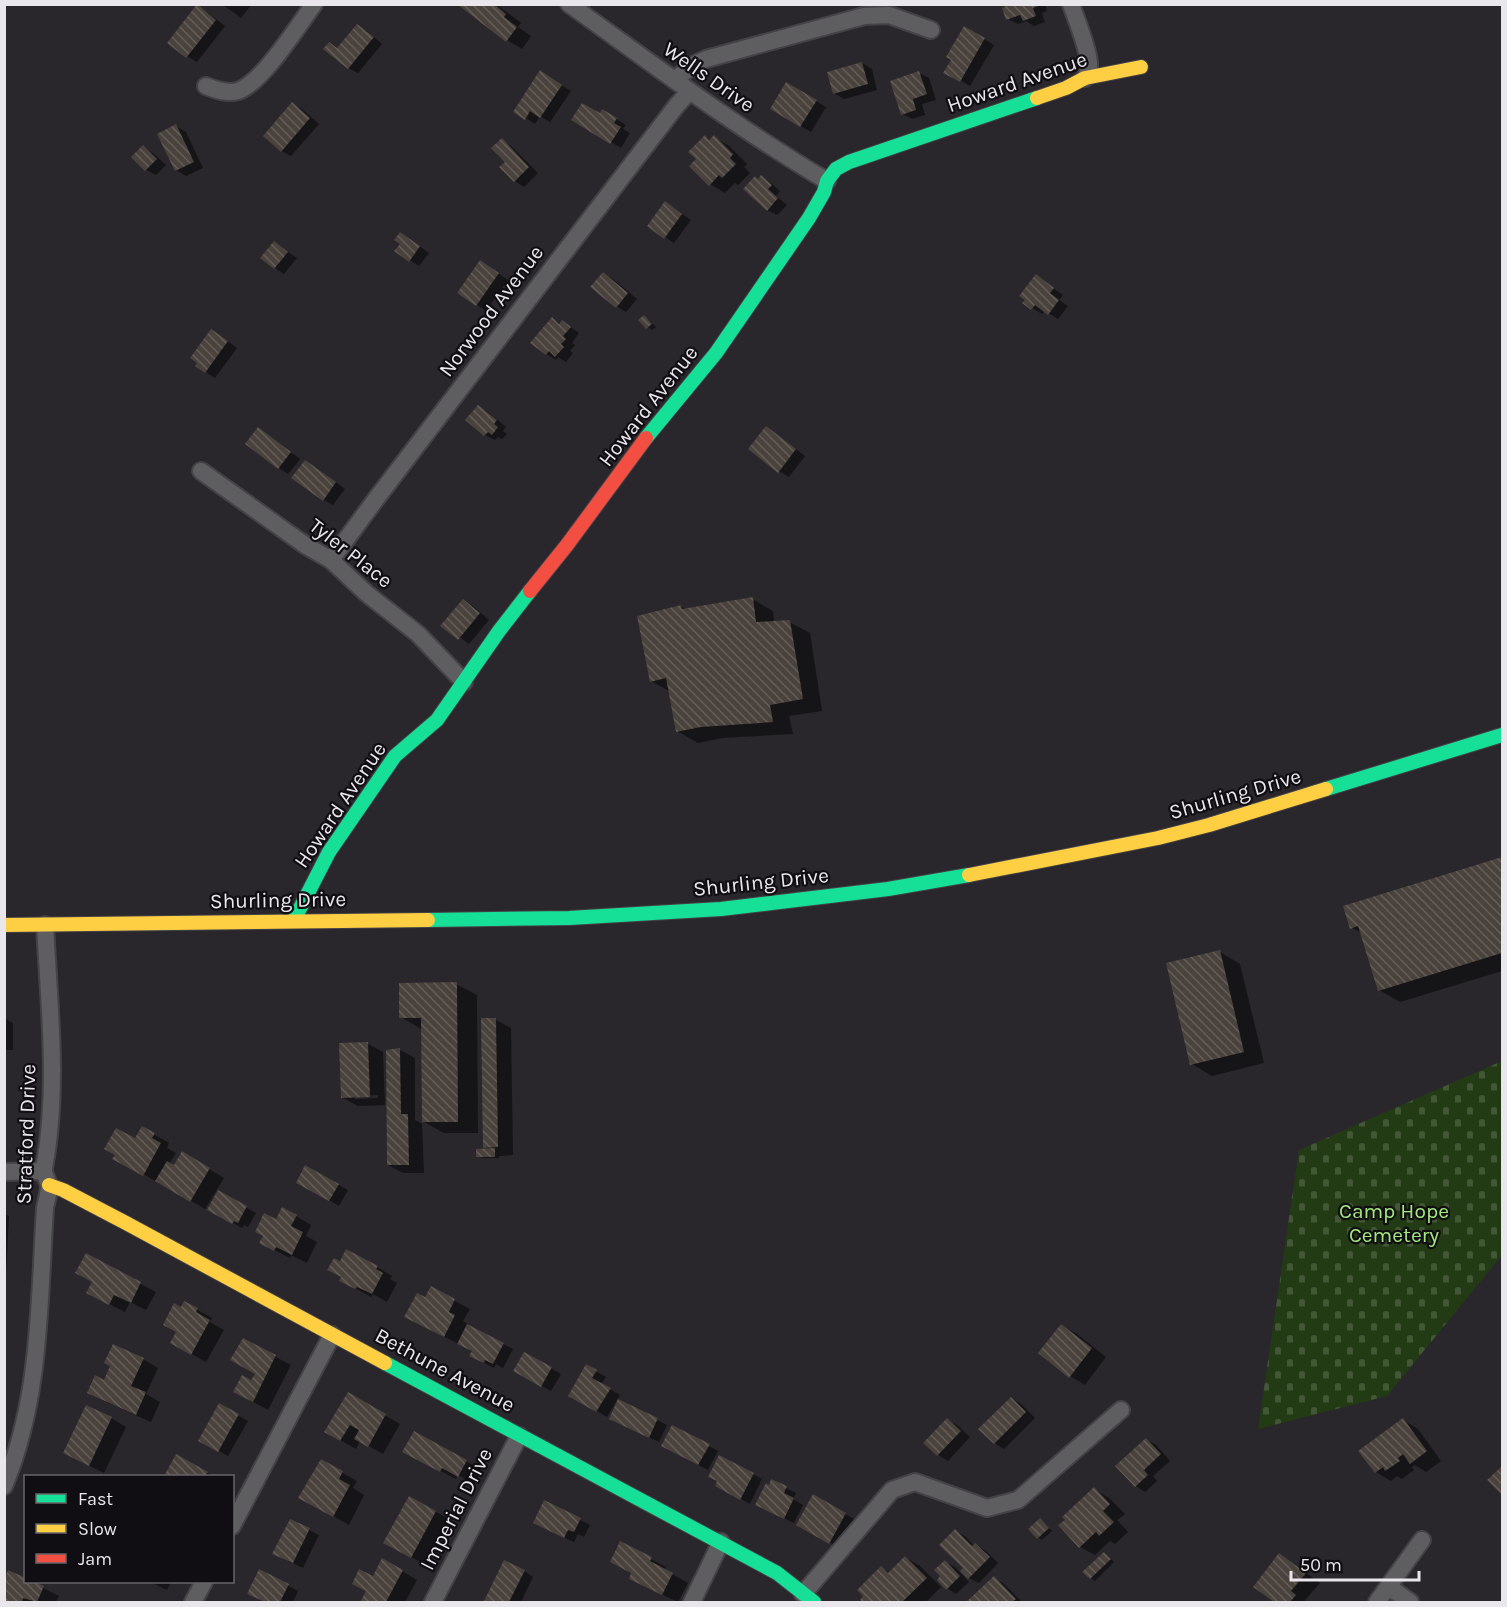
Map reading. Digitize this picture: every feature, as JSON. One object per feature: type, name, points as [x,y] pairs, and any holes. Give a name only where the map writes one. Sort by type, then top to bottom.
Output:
[{"type":"street","points":[[206,86],[218,91],[237,91],[254,82],[314,4]]},
{"type":"street","name":"Wells Drive","points":[[569,4],[689,92],[776,151],[827,181]]},
{"type":"street","points":[[1071,4],[1086,50],[1089,71],[1085,78]]},
{"type":"street","points":[[674,80],[695,64],[706,59],[864,16],[889,15],[932,30]]},
{"type":"street","name":"Howard Avenue","points":[[294,920],[329,852],[395,756],[437,720],[499,631],[567,545],[660,420],[716,353],[809,218],[824,192],[827,181],[836,169],[849,162],[1066,88],[1085,78],[1141,67]]},
{"type":"street","name":"Norwood Avenue","points":[[331,560],[476,367],[689,92]]},
{"type":"street","name":"Tyler Place","points":[[201,471],[305,545],[331,560],[366,593],[418,634],[464,682]]},
{"type":"street","name":"Shurling Drive","points":[[4,925],[569,918],[721,909],[888,889],[1005,869],[1158,838],[1209,825],[1503,735]]},
{"type":"street","name":"Stratford Drive","points":[[4,1486],[20,1442],[34,1370],[52,1077],[45,925]]},
{"type":"street","name":"Bethune Avenue","points":[[4,1172],[46,1178],[63,1190],[519,1436],[721,1542],[777,1573],[808,1598]]},
{"type":"street","points":[[234,1522],[332,1335]]},
{"type":"street","points":[[808,1598],[892,1490],[915,1482],[987,1508],[1018,1500],[1121,1410]]},
{"type":"street","name":"Imperial Drive","points":[[433,1602],[519,1436]]},
{"type":"street","points":[[1377,1602],[1422,1540]]},
{"type":"street","points":[[692,1602],[721,1542]]},
{"type":"street","points":[[193,1602],[203,1583]]},
{"type":"street","points":[[1389,1587],[1410,1602]]},
{"type":"green space","name":"Camp Hope Cemetery","points":[[1502,1061],[1502,1255],[1387,1396],[1258,1429],[1299,1150]]},
{"type":"building","points":[[197,4],[216,20],[186,58],[167,43]]},
{"type":"building","points":[[457,4],[494,4],[506,14],[504,17],[517,27],[506,42]]},
{"type":"building","points":[[1010,4],[1041,5],[1033,8],[1036,16],[1023,21],[1020,15],[1006,20],[1002,8]]},
{"type":"building","points":[[357,24],[374,37],[348,69],[323,49],[329,42],[337,48]]},
{"type":"building","points":[[964,26],[985,38],[960,82],[943,73],[951,60],[946,57]]},
{"type":"building","points":[[862,62],[868,84],[833,94],[827,72]]},
{"type":"building","points":[[540,70],[562,85],[540,118],[530,111],[525,120],[513,112]]},
{"type":"building","points":[[919,71],[927,94],[913,99],[916,110],[901,115],[890,81]]},
{"type":"building","points":[[786,82],[817,100],[800,127],[770,109]]},
{"type":"building","points":[[292,102],[310,118],[281,152],[263,136]]},
{"type":"building","points":[[582,103],[600,113],[602,109],[617,118],[614,123],[621,127],[610,144],[571,120]]},
{"type":"building","points":[[176,124],[194,162],[175,171],[157,134]]},
{"type":"building","points":[[705,135],[709,140],[714,135],[733,154],[730,158],[736,164],[722,178],[719,175],[709,186],[689,166],[696,159],[688,152]]},
{"type":"building","points":[[502,138],[529,167],[514,182],[499,167],[505,162],[491,148]]},
{"type":"building","points":[[143,145],[157,159],[145,171],[131,157]]},
{"type":"building","points":[[761,175],[772,185],[768,189],[778,198],[767,211],[743,189],[755,176],[758,179]]},
{"type":"building","points":[[665,201],[682,214],[664,239],[647,226]]},
{"type":"building","points":[[400,232],[420,246],[409,262],[394,251],[400,244],[394,240]]},
{"type":"building","points":[[274,241],[288,252],[274,269],[260,258]]},
{"type":"building","points":[[480,260],[499,273],[476,306],[457,293]]},
{"type":"building","points":[[603,272],[628,293],[616,308],[590,287]]},
{"type":"building","points":[[1036,274],[1054,288],[1050,293],[1059,300],[1048,315],[1035,305],[1031,310],[1022,303],[1025,300],[1019,296]]},
{"type":"building","points":[[644,315],[652,324],[646,329],[638,320]]},
{"type":"building","points":[[552,317],[559,324],[562,320],[571,327],[563,336],[566,339],[561,344],[564,347],[555,357],[549,351],[546,355],[530,343]]},
{"type":"building","points":[[211,329],[228,341],[205,373],[195,366],[197,363],[190,358]]},
{"type":"building","points":[[478,405],[497,420],[494,424],[498,427],[492,435],[488,432],[484,436],[465,420]]},
{"type":"building","points":[[766,426],[796,449],[778,473],[748,449]]},
{"type":"building","points":[[258,427],[291,452],[278,469],[245,444]]},
{"type":"building","points":[[305,460],[336,482],[323,501],[291,478]]},
{"type":"building","points":[[753,597],[756,622],[790,620],[803,699],[770,705],[773,722],[701,727],[676,732],[666,678],[650,682],[637,616],[681,605],[682,609]]},
{"type":"building","points":[[463,599],[480,613],[458,640],[440,626]]},
{"type":"building","points":[[1502,857],[1502,953],[1378,991],[1358,926],[1350,929],[1343,906]]},
{"type":"building","points":[[1220,950],[1244,1052],[1190,1065],[1166,963]]},
{"type":"building","points":[[457,982],[458,1122],[422,1122],[421,1018],[399,1018],[399,983]]},
{"type":"building","points":[[481,1018],[496,1018],[498,1147],[483,1148]]},
{"type":"building","points":[[368,1042],[370,1097],[341,1098],[339,1043]]},
{"type":"building","points":[[400,1048],[401,1114],[408,1114],[409,1165],[387,1165],[386,1050]]},
{"type":"building","points":[[142,1126],[155,1133],[152,1138],[161,1143],[143,1176],[112,1159],[115,1155],[104,1149],[116,1128],[135,1138]]},
{"type":"building","points":[[495,1148],[495,1157],[476,1157],[476,1149]]},
{"type":"building","points":[[182,1151],[210,1168],[190,1202],[155,1181],[167,1161],[174,1165]]},
{"type":"building","points":[[305,1165],[339,1184],[329,1201],[296,1183]]},
{"type":"building","points":[[218,1190],[247,1206],[238,1223],[234,1221],[232,1224],[207,1210]]},
{"type":"building","points":[[282,1207],[297,1215],[291,1226],[303,1232],[292,1255],[276,1247],[274,1251],[259,1243],[263,1236],[255,1232],[264,1213],[276,1219]]},
{"type":"building","points":[[346,1249],[378,1266],[376,1269],[383,1273],[372,1294],[339,1281],[341,1277],[327,1270],[334,1258],[340,1261]]},
{"type":"building","points":[[86,1253],[141,1282],[131,1303],[114,1295],[109,1305],[86,1293],[92,1282],[75,1273]]},
{"type":"building","points":[[431,1286],[455,1299],[449,1312],[455,1315],[444,1337],[404,1317],[417,1293],[425,1297]]},
{"type":"building","points":[[184,1301],[198,1308],[196,1312],[210,1320],[191,1355],[170,1343],[176,1332],[163,1325],[174,1303],[181,1307]]},
{"type":"building","points":[[467,1324],[504,1343],[493,1364],[485,1360],[484,1363],[469,1356],[472,1351],[457,1344]]},
{"type":"building","points":[[1061,1324],[1092,1348],[1069,1378],[1038,1353]]},
{"type":"building","points":[[243,1338],[276,1355],[253,1402],[233,1392],[242,1375],[251,1380],[255,1374],[230,1360]]},
{"type":"building","points":[[113,1344],[144,1358],[131,1386],[146,1392],[136,1415],[87,1393],[95,1375],[104,1380],[110,1366],[104,1363]]},
{"type":"building","points":[[524,1352],[552,1367],[541,1387],[513,1371]]},
{"type":"building","points":[[586,1364],[597,1370],[592,1378],[611,1388],[596,1412],[568,1396]]},
{"type":"building","points":[[348,1392],[386,1414],[368,1447],[354,1439],[359,1430],[350,1425],[340,1441],[324,1432]]},
{"type":"building","points":[[1011,1397],[1026,1412],[994,1444],[978,1429]]},
{"type":"building","points":[[618,1399],[658,1418],[649,1438],[609,1419]]},
{"type":"building","points":[[219,1403],[239,1414],[218,1452],[198,1441]]},
{"type":"building","points":[[86,1405],[112,1417],[89,1466],[63,1453]]},
{"type":"building","points":[[947,1418],[961,1431],[937,1456],[923,1443]]},
{"type":"building","points":[[1403,1418],[1427,1451],[1410,1464],[1403,1454],[1398,1458],[1400,1461],[1385,1471],[1383,1467],[1375,1473],[1358,1451]]},
{"type":"building","points":[[672,1425],[710,1444],[698,1465],[661,1446]]},
{"type":"building","points":[[414,1431],[467,1460],[458,1477],[442,1468],[440,1472],[402,1452]]},
{"type":"building","points":[[1146,1438],[1161,1454],[1144,1470],[1148,1475],[1135,1487],[1115,1466]]},
{"type":"building","points":[[176,1454],[208,1472],[206,1475],[165,1475]]},
{"type":"building","points":[[719,1455],[754,1473],[740,1500],[715,1486],[717,1481],[708,1477]]},
{"type":"building","points":[[321,1459],[343,1471],[339,1479],[350,1485],[333,1517],[298,1498]]},
{"type":"building","points":[[1502,1466],[1502,1495],[1487,1480]]},
{"type":"building","points":[[771,1479],[787,1486],[784,1493],[794,1498],[784,1519],[755,1505],[766,1483],[769,1485]]},
{"type":"building","points":[[1094,1487],[1110,1504],[1103,1511],[1114,1522],[1099,1536],[1096,1532],[1079,1548],[1058,1525],[1065,1520],[1062,1517]]},
{"type":"building","points":[[813,1494],[846,1513],[829,1544],[796,1525]]},
{"type":"building","points":[[409,1496],[436,1511],[411,1558],[383,1543]]},
{"type":"building","points":[[544,1500],[581,1518],[574,1532],[568,1530],[564,1538],[533,1523]]},
{"type":"building","points":[[1040,1518],[1049,1528],[1037,1539],[1028,1529]]},
{"type":"building","points":[[290,1519],[310,1528],[293,1563],[272,1554]]},
{"type":"building","points":[[955,1529],[972,1546],[975,1543],[990,1557],[968,1579],[960,1571],[963,1568],[939,1545]]},
{"type":"building","points":[[620,1541],[652,1557],[650,1561],[673,1573],[662,1595],[629,1579],[631,1573],[610,1562]]},
{"type":"building","points":[[1104,1552],[1111,1559],[1090,1579],[1082,1572]]},
{"type":"building","points":[[1279,1553],[1306,1573],[1291,1591],[1296,1595],[1290,1602],[1274,1602],[1253,1587]]},
{"type":"building","points":[[905,1556],[927,1578],[902,1602],[863,1602],[860,1600],[863,1596],[857,1590],[881,1566],[888,1573]]},
{"type":"building","points":[[382,1558],[403,1570],[386,1602],[360,1602],[366,1591],[352,1584],[359,1569],[373,1576]]},
{"type":"building","points":[[504,1560],[525,1570],[509,1602],[484,1601]]},
{"type":"building","points":[[945,1560],[960,1576],[946,1590],[937,1580],[940,1576],[934,1570]]},
{"type":"building","points":[[259,1569],[289,1584],[280,1602],[265,1602],[247,1594]]},
{"type":"building","points":[[8,1570],[24,1577],[24,1583],[37,1583],[44,1586],[37,1602],[23,1598],[22,1602],[4,1602],[4,1579]]},
{"type":"building","points":[[994,1576],[1016,1599],[1012,1602],[966,1602]]},
{"type":"traffic: fast","points":[[646,438],[716,353],[809,218],[824,192],[827,181],[836,169],[849,162],[1037,98]]},
{"type":"traffic: fast","points":[[294,920],[329,852],[395,756],[437,720],[530,591]]},
{"type":"traffic: fast","points":[[1326,789],[1502,735]]},
{"type":"traffic: fast","points":[[428,920],[569,918],[721,909],[888,889],[969,875]]},
{"type":"traffic: fast","points":[[385,1363],[777,1573],[814,1602]]},
{"type":"traffic: slow","points":[[1037,98],[1066,88],[1085,78],[1141,67]]},
{"type":"traffic: slow","points":[[969,875],[1158,838],[1326,789]]},
{"type":"traffic: slow","points":[[4,925],[428,920]]},
{"type":"traffic: slow","points":[[49,1185],[126,1223],[385,1363]]},
{"type":"traffic: jam","points":[[530,591],[646,438]]}]
